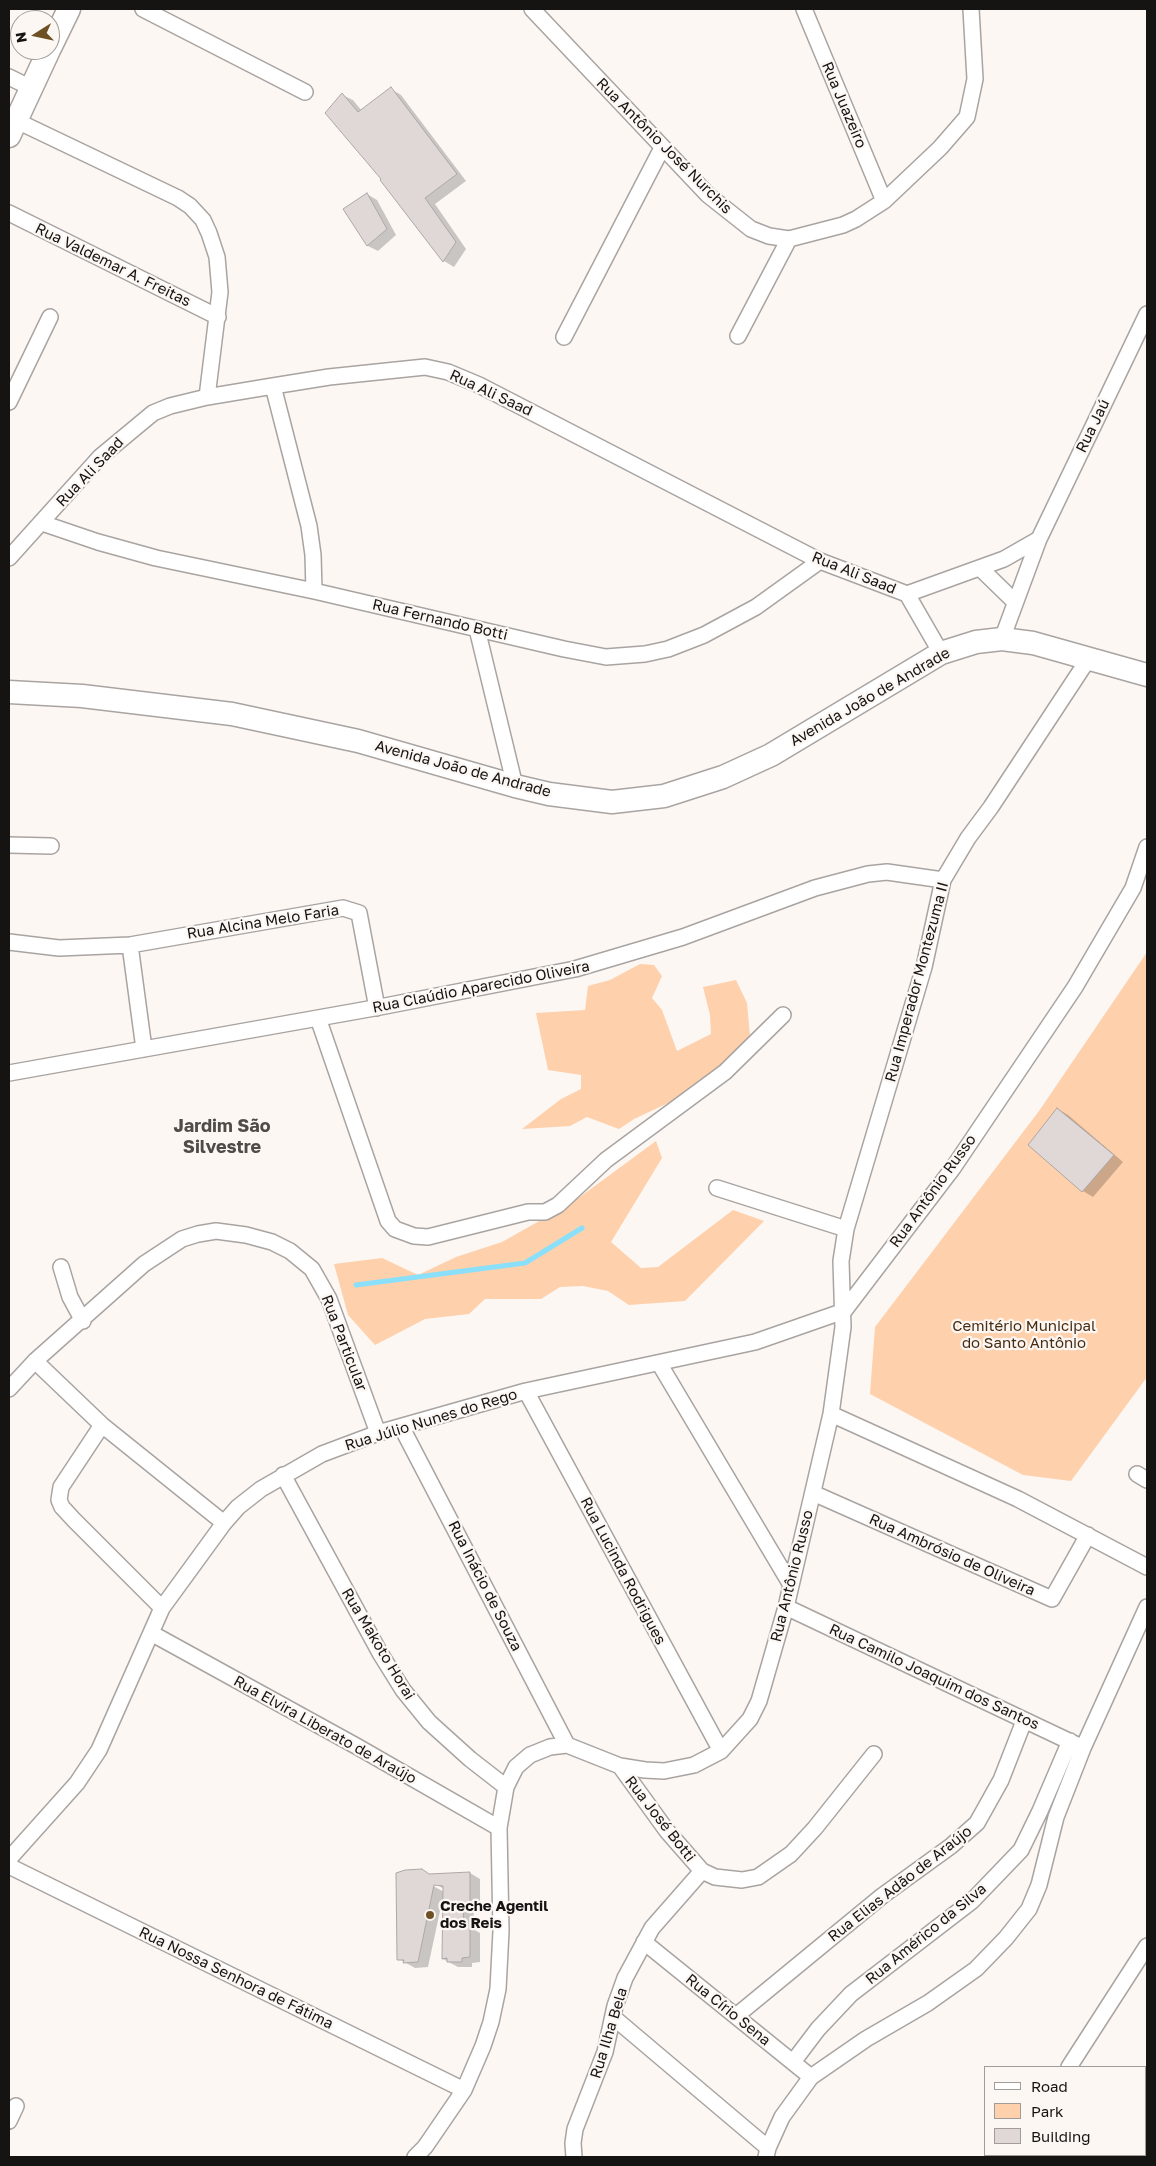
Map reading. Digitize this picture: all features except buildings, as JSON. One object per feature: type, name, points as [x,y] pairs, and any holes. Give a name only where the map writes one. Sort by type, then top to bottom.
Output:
[{"type":"main road","points":[[60,28],[69,9]]},
{"type":"main road","points":[[13,128],[45,60]]},
{"type":"main road","name":"Avenida João de Andrade","points":[[9,692],[82,696],[232,714],[358,741],[549,794],[612,802],[664,796],[723,777],[771,755],[941,653],[976,642],[1002,640],[1033,643],[1090,658],[1144,668]]},
{"type":"street","points":[[143,9],[306,92]]},
{"type":"street","name":"Rua Antônio José Nurchis","points":[[532,9],[708,195],[751,229],[769,236],[789,238],[843,225],[884,201],[940,148],[967,117],[975,79],[972,9]]},
{"type":"street","name":"Rua Juazeiro","points":[[804,9],[884,201]]},
{"type":"street","points":[[9,77],[31,88]]},
{"type":"street","points":[[13,128],[190,206],[206,227],[216,258],[220,292],[207,397]]},
{"type":"street","points":[[564,337],[662,148]]},
{"type":"street","name":"Rua Valdemar A. Freitas","points":[[9,213],[218,317]]},
{"type":"street","points":[[738,336],[789,238]]},
{"type":"street","name":"Rua Jaú","points":[[1002,640],[1039,539],[1147,314]]},
{"type":"street","points":[[9,402],[50,317]]},
{"type":"street","name":"Rua Ali Saad","points":[[9,558],[100,457],[153,413],[170,406],[207,397],[273,386],[414,368],[435,368],[479,385],[820,561],[907,594]]},
{"type":"street","points":[[273,386],[309,526],[313,555],[314,591]]},
{"type":"street","name":"Rua Fernando Botti","points":[[42,522],[98,542],[156,558],[314,591],[606,657],[645,654],[668,649],[704,635],[756,607],[820,561]]},
{"type":"street","points":[[941,653],[907,594],[1004,559],[1039,539]]},
{"type":"street","points":[[980,568],[1015,602]]},
{"type":"street","points":[[477,629],[515,786]]},
{"type":"street","name":"Rua Imperador Montezuma II","points":[[844,1311],[842,1261],[846,1229],[924,967],[943,880],[968,838],[991,807],[1090,658]]},
{"type":"street","points":[[9,845],[52,846]]},
{"type":"street","name":"Rua Antônio Russo","points":[[567,1745],[620,1766],[664,1771],[694,1765],[721,1751],[745,1726],[759,1701],[786,1606],[813,1493],[831,1414],[841,1348],[844,1311],[953,1168],[1075,988],[1129,897],[1139,877],[1147,847]]},
{"type":"street","name":"Rua Claúdio Aparecido Oliveira","points":[[9,1073],[376,1008],[531,978],[611,960],[683,937],[815,888],[868,874],[887,872],[943,880]]},
{"type":"street","name":"Rua Alcina Melo Faria","points":[[130,944],[328,910],[344,908],[353,910],[359,913],[376,1008]]},
{"type":"street","points":[[9,942],[59,948],[130,944],[144,1048]]},
{"type":"street","points":[[318,1018],[388,1221],[396,1229],[414,1236],[428,1237],[528,1212],[545,1212],[558,1204],[606,1160],[725,1072],[783,1015]]},
{"type":"street","points":[[717,1188],[846,1229]]},
{"type":"street","name":"Rua Particular","points":[[9,1387],[35,1361],[144,1264],[182,1239],[216,1231],[246,1235],[272,1242],[290,1251],[312,1269],[329,1299],[378,1433]]},
{"type":"street","points":[[61,1267],[70,1297],[83,1320]]},
{"type":"street","name":"Rua Júlio Nunes do Rego","points":[[9,1859],[77,1783],[99,1750],[162,1608],[224,1523],[238,1507],[261,1489],[322,1454],[378,1433],[402,1428],[526,1391],[755,1342],[844,1311]]},
{"type":"street","points":[[35,1361],[102,1425],[224,1523]]},
{"type":"street","points":[[659,1363],[791,1585]]},
{"type":"street","name":"Rua Lucinda Rodrigues","points":[[526,1391],[721,1751]]},
{"type":"street","points":[[831,1414],[1018,1499],[1147,1567]]},
{"type":"street","points":[[102,1425],[61,1487],[59,1500],[62,1507],[74,1520],[162,1608]]},
{"type":"street","name":"Rua Inácio de Souza","points":[[402,1428],[567,1745]]},
{"type":"street","name":"Rua Makoto Horai","points":[[283,1475],[380,1653],[403,1690],[429,1722],[463,1753],[506,1787]]},
{"type":"street","name":"Rua Ambrósio de Oliveira","points":[[813,1493],[1052,1599],[1088,1535]]},
{"type":"street","name":"Rua Camilo Joaquim dos Santos","points":[[786,1606],[1024,1721],[1076,1744]]},
{"type":"street","points":[[613,2017],[767,2153],[782,2118],[811,2077],[866,2039],[928,2003],[976,1969],[1006,1938],[1029,1909],[1045,1864],[1076,1744],[1147,1608]]},
{"type":"street","name":"Rua Elvira Liberato de Araújo","points":[[151,1633],[358,1747],[499,1828]]},
{"type":"street","name":"Rua Elias Adão de Araújo","points":[[736,2016],[882,1896],[951,1846],[977,1823],[1001,1780],[1024,1721]]},
{"type":"street","name":"Rua Américo da Silva","points":[[793,2062],[818,2028],[851,1994],[972,1901],[1021,1850],[1076,1744]]},
{"type":"street","points":[[425,2154],[464,2090],[483,2046],[498,1989],[500,1932],[499,1828],[506,1787],[516,1767],[530,1755],[550,1747],[567,1745]]},
{"type":"street","points":[[702,1871],[715,1877],[742,1880],[758,1877],[776,1866],[791,1854],[815,1828],[874,1754]]},
{"type":"street","name":"Rua José Botti","points":[[620,1766],[668,1831],[702,1871]]},
{"type":"street","points":[[1021,1850],[1045,1864]]},
{"type":"street","name":"Rua Nossa Senhora de Fátima","points":[[9,1866],[464,2090]]},
{"type":"street","name":"Rua Ilha Bela","points":[[574,2157],[575,2129],[606,2052],[613,2017],[625,1978],[652,1928],[702,1871]]},
{"type":"street","name":"Rua Círio Sena","points":[[644,1942],[811,2077]]},
{"type":"street","points":[[1070,2066],[1147,1946]]},
{"type":"street","points":[[9,2121],[16,2106]]},
{"type":"green space","name":"Cemitério Municipal do Santo Antônio","points":[[1147,952],[1147,1377],[1071,1481],[1023,1475],[870,1394],[875,1327],[1039,1111]]},
{"type":"green space","points":[[640,964],[654,965],[662,976],[652,998],[662,1010],[677,1051],[711,1034],[710,1015],[703,987],[736,980],[747,1003],[750,1036],[736,1057],[681,1097],[634,1119],[619,1129],[587,1117],[570,1126],[522,1129],[561,1099],[581,1089],[581,1075],[548,1070],[536,1013],[585,1010],[588,986],[610,980]]},
{"type":"green space","points":[[656,1141],[662,1158],[611,1242],[641,1268],[658,1267],[733,1210],[764,1221],[685,1301],[629,1305],[608,1291],[583,1286],[560,1287],[541,1299],[485,1299],[469,1314],[425,1319],[375,1345],[348,1315],[334,1264],[382,1258],[418,1275],[456,1257],[502,1242],[573,1202]]},
{"type":"waterway","points":[[356,1285],[525,1263],[582,1228]]},
{"type":"place","name":"Creche Agentil dos Reis","points":[[430,1915]]},
{"type":"district","name":"Jardim São Silvestre","points":[[222,1136]]}]
